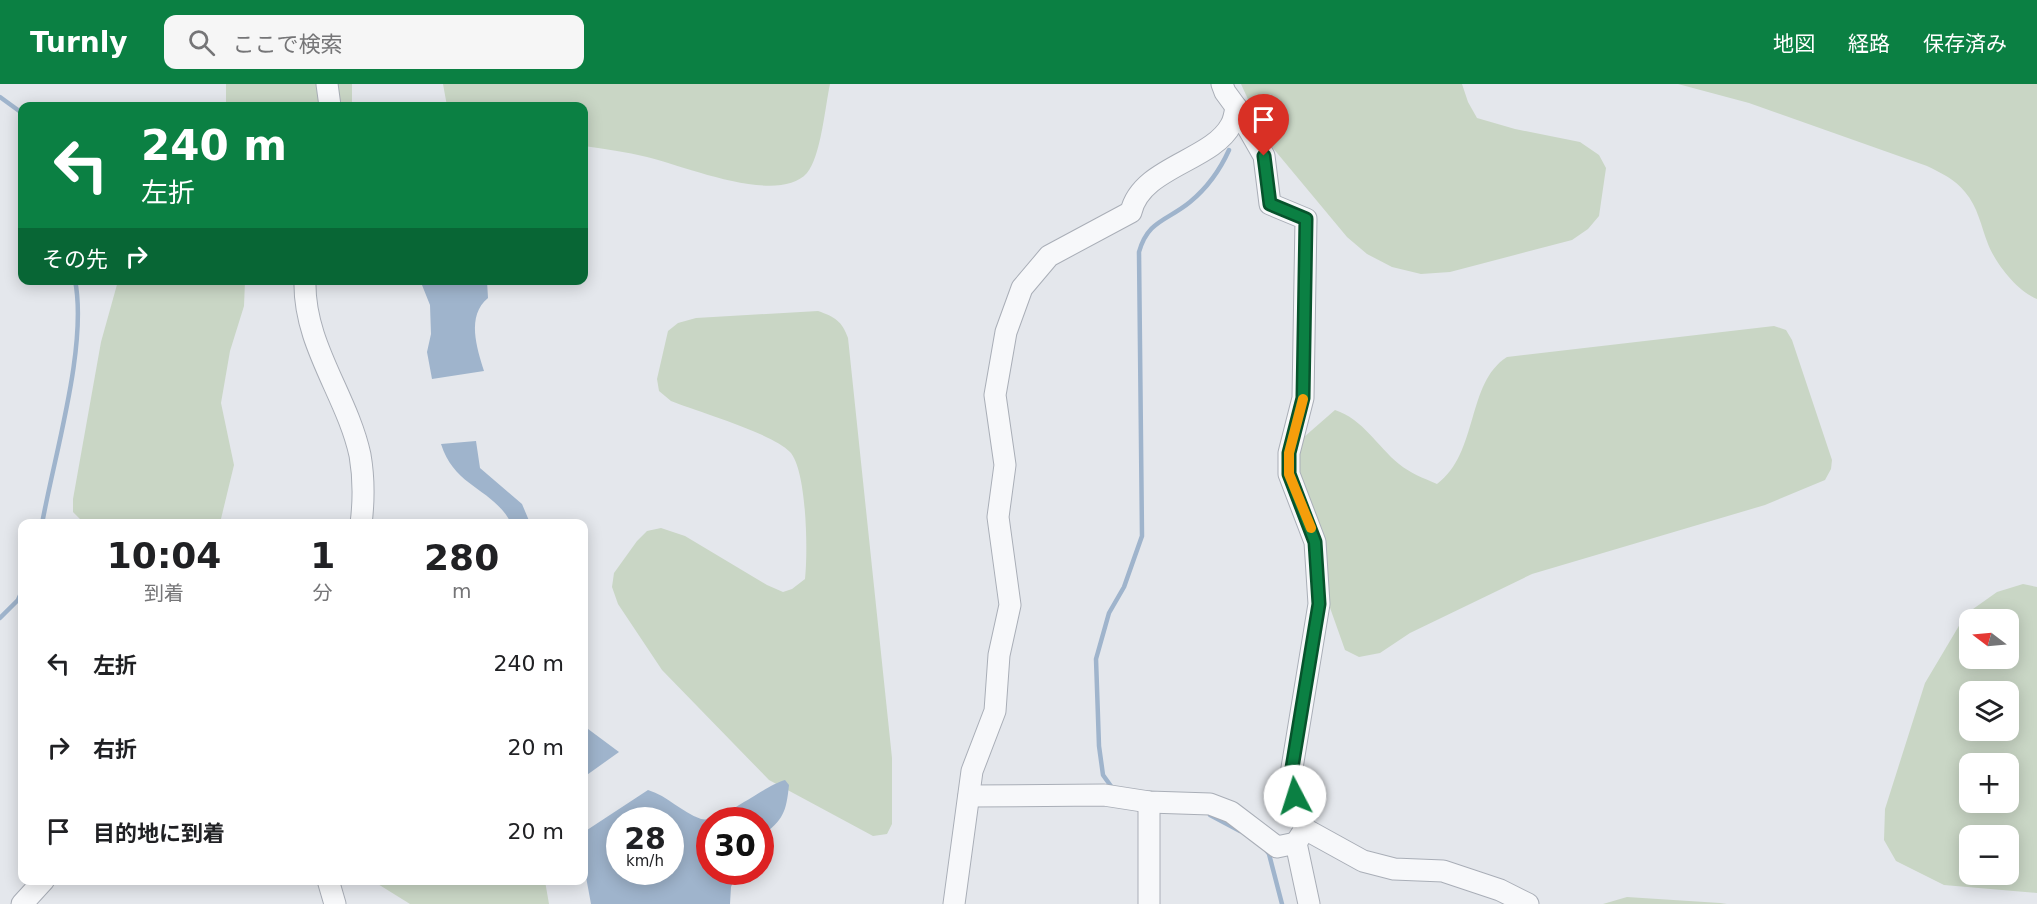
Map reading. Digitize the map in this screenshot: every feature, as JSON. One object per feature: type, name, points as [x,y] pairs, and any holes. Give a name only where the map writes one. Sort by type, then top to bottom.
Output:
[{"type":"street","points":[[327,84],[329,102]]},
{"type":"street","points":[[1222,84],[1264,156],[1270,204],[1306,219],[1303,398],[1289,453],[1289,474],[1315,542],[1319,604],[1290,780],[1301,836],[1309,904]]},
{"type":"street","points":[[954,904],[972,771],[995,711],[999,655],[1010,605],[998,517],[1005,465],[995,395],[1006,332],[1022,288],[1049,256],[1131,212],[1134,198],[1161,175],[1219,139],[1231,126],[1236,108]]},
{"type":"street","points":[[306,285],[311,332],[346,414],[360,454],[365,496],[362,519]]},
{"type":"street","points":[[969,796],[1104,795],[1149,802],[1210,804],[1231,812],[1277,847],[1301,836],[1363,861],[1394,870],[1443,871],[1500,890],[1528,904]]},
{"type":"street","points":[[1149,802],[1149,904]]},
{"type":"street","points":[[22,904],[39,885]]},
{"type":"street","points":[[329,885],[335,904]]},
{"type":"green space","points":[[226,84],[352,84],[352,102],[226,102]]},
{"type":"green space","points":[[443,84],[830,84],[819,143],[812,165],[807,173],[793,182],[775,186],[753,185],[729,180],[647,157],[588,147],[588,102],[446,102]]},
{"type":"green space","points":[[1241,84],[1462,84],[1477,118],[1515,129],[1580,142],[1599,155],[1606,168],[1599,216],[1588,229],[1572,240],[1450,272],[1421,274],[1392,267],[1367,254],[1347,237],[1267,141]]},
{"type":"green space","points":[[1678,84],[2037,84],[2037,299],[2022,290],[1996,260],[1973,204],[1961,187],[1948,177],[1927,166],[1749,103]]},
{"type":"green space","points":[[117,285],[245,285],[244,306],[230,351],[221,403],[234,465],[221,519],[80,519],[73,512],[73,499],[101,342]]},
{"type":"green space","points":[[818,311],[837,320],[848,338],[892,758],[892,824],[887,834],[873,836],[769,780],[662,670],[618,604],[612,587],[614,573],[637,541],[647,531],[661,528],[685,536],[767,585],[783,592],[792,589],[805,579],[806,532],[803,493],[796,462],[790,452],[752,430],[671,401],[659,391],[657,379],[668,331],[678,323],[696,318]]},
{"type":"green space","points":[[1774,326],[1786,330],[1792,340],[1832,460],[1831,469],[1825,480],[1765,505],[1532,574],[1410,633],[1380,653],[1359,657],[1345,650],[1301,526],[1297,456],[1304,437],[1335,410],[1362,426],[1403,467],[1437,484],[1450,471],[1460,455],[1485,383],[1494,369],[1507,357]]},
{"type":"green space","points":[[2023,584],[2037,587],[2037,893],[1944,885],[1896,861],[1884,840],[1885,809],[1925,683],[1959,626],[1959,669],[2019,669],[2019,609],[1973,609],[1997,592]]},
{"type":"green space","points":[[379,885],[546,885],[549,904],[410,904]]},
{"type":"green space","points":[[1627,897],[1720,903],[1727,904],[1603,904]]},
{"type":"water","points":[[422,285],[487,285],[488,298],[481,305],[475,323],[476,343],[484,371],[432,379],[427,352],[431,334],[430,305]]},
{"type":"water","points":[[476,441],[480,468],[522,504],[528,519],[508,519],[494,502],[455,470],[447,459],[441,444]]},
{"type":"water","points":[[588,729],[619,752],[588,774]]},
{"type":"water","points":[[785,780],[789,785],[785,809],[774,825],[774,807],[735,807]]},
{"type":"water","points":[[648,790],[679,807],[622,807]]},
{"type":"water","points":[[684,810],[696,817],[696,885],[732,885],[730,904],[591,904],[588,885],[588,829],[606,818],[606,885],[684,885]]},
{"type":"waterway","points":[[0,97],[18,110]]},
{"type":"waterway","points":[[1113,789],[1103,775],[1099,746],[1096,659],[1109,613],[1124,587],[1142,536],[1139,252],[1143,241],[1153,227],[1190,202],[1207,185],[1229,150]]},
{"type":"waterway","points":[[43,519],[73,368],[78,307],[76,285]]},
{"type":"waterway","points":[[0,618],[18,600]]},
{"type":"waterway","points":[[1210,815],[1240,831]]},
{"type":"waterway","points":[[1266,850],[1282,904]]},
{"type":"slow traffic","points":[[1303,399],[1289,453],[1289,474],[1311,528]]},
{"type":"route","points":[[1264,156],[1270,204],[1306,219],[1303,398],[1289,453],[1289,474],[1301,499],[1315,542],[1319,604],[1290,780],[1295,796]]}]
